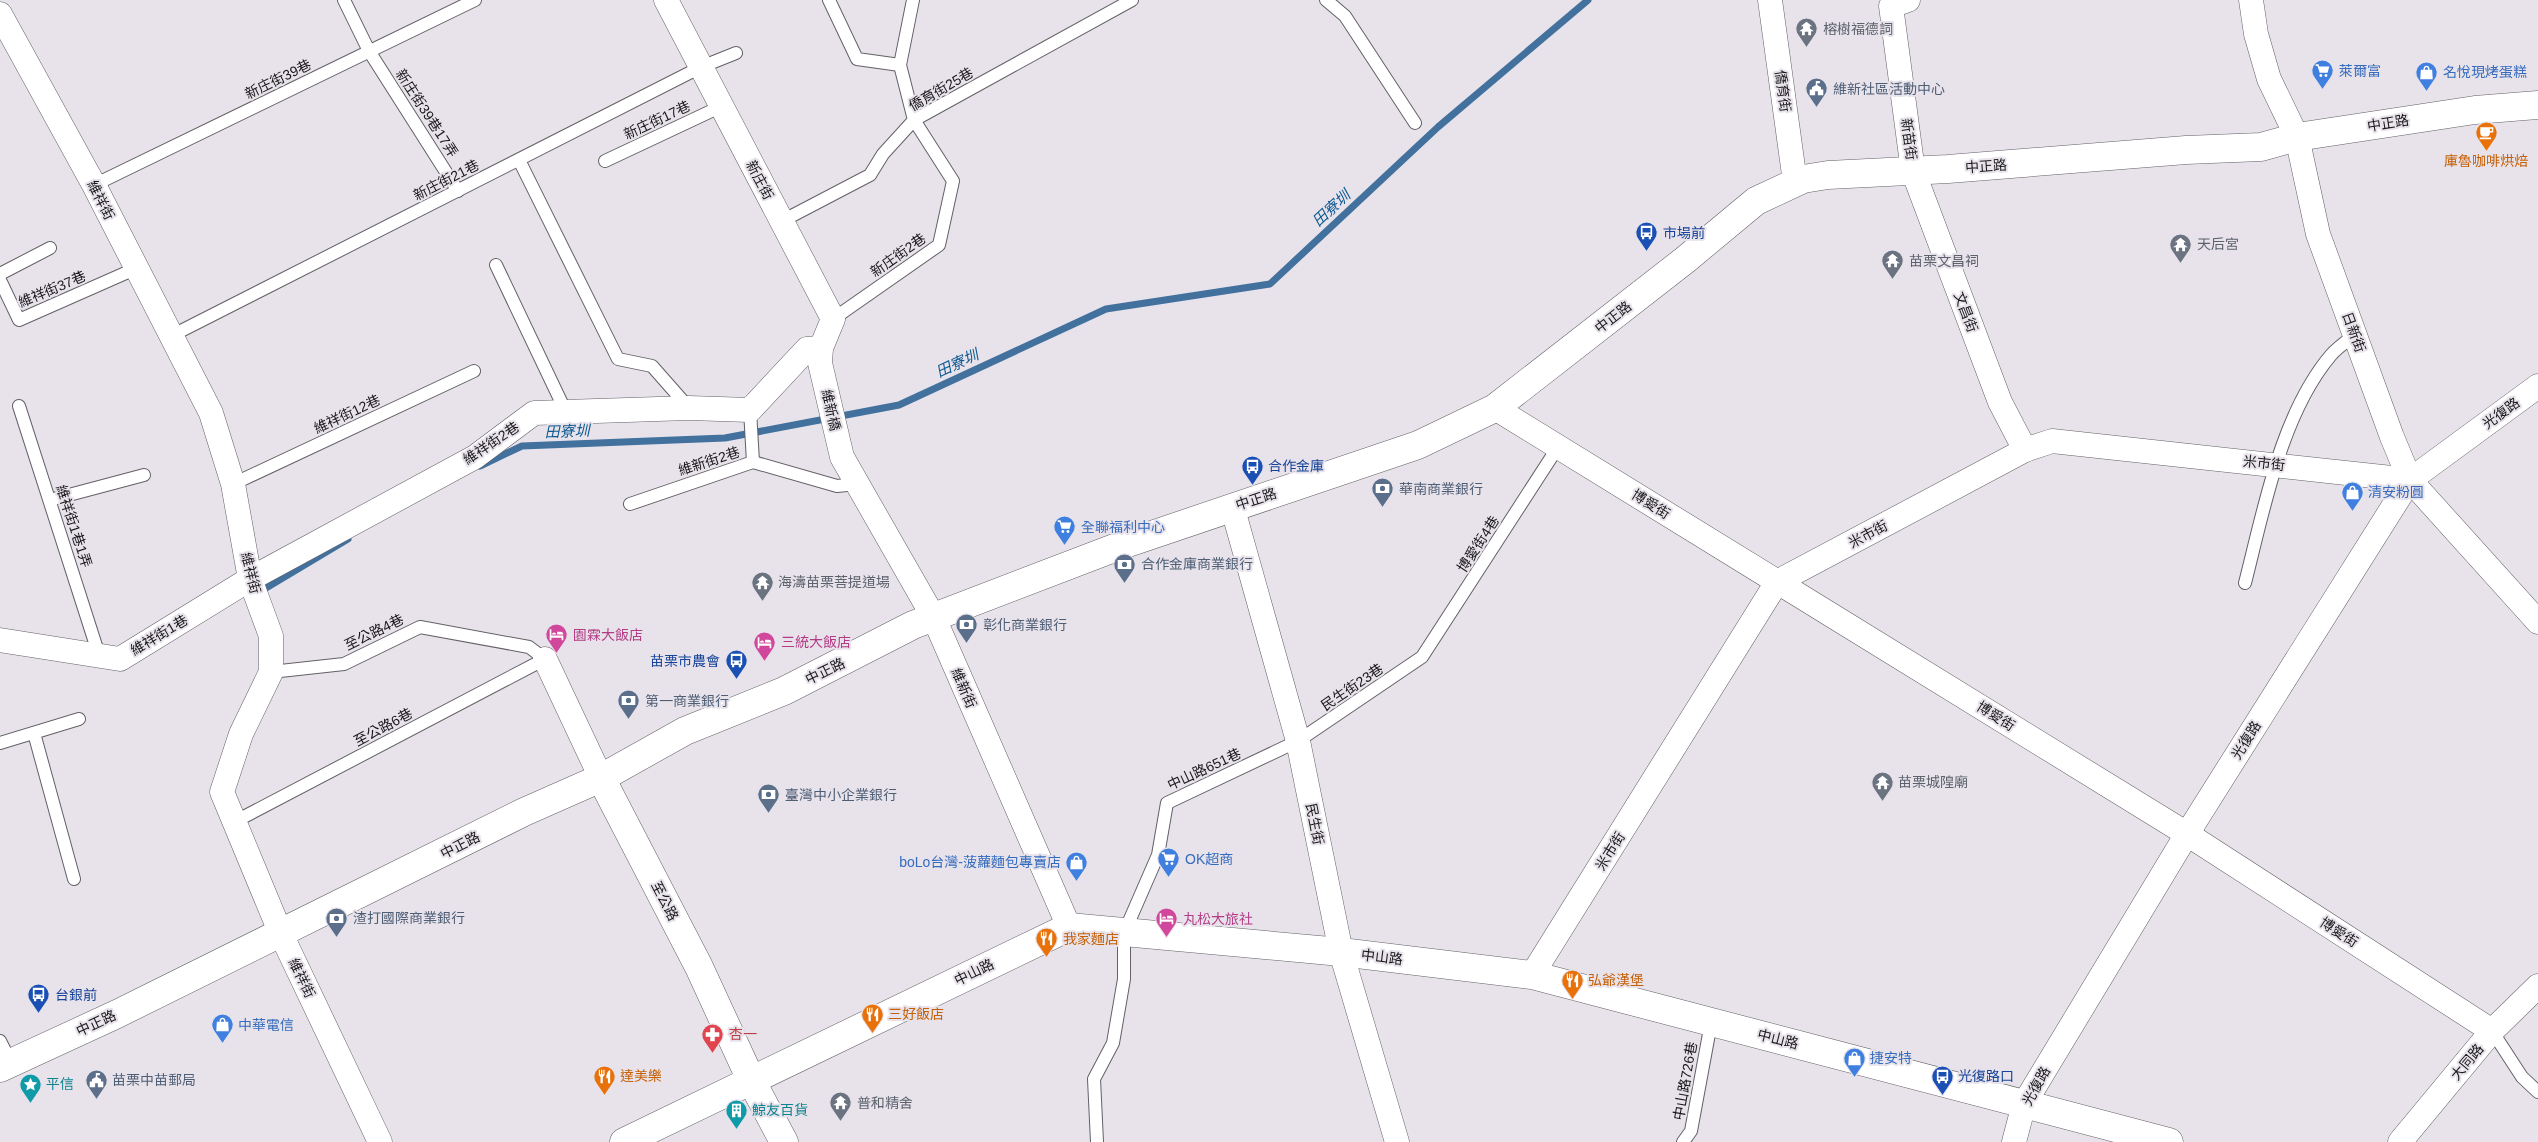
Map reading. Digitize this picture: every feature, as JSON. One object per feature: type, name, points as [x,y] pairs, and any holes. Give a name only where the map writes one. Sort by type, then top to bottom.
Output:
[{"type":"street","name":"新庄街","points":[[666,0],[833,319]]},
{"type":"street","name":"僑育街","points":[[1770,0],[1795,182]]},
{"type":"street","name":"新苗街","points":[[1908,0],[1891,6],[1913,171]]},
{"type":"street","name":"日新街","points":[[2251,0],[2256,34],[2269,79],[2297,137],[2318,234],[2410,480],[2538,622]]},
{"type":"street","name":"維祥街","points":[[0,14],[6,38],[94,185],[211,413],[233,484],[250,579],[271,636],[271,672],[241,734],[222,792],[236,821],[281,934],[380,1142]]},
{"type":"street","name":"中正路","points":[[4,1058],[281,934],[524,812],[601,778],[684,731],[784,691],[913,626],[1122,545],[1418,444],[1495,408],[1677,266],[1756,201],[1795,182],[1828,175],[1913,171],[2186,150],[2261,147],[2297,137],[2475,110],[2538,104]]},
{"type":"street","name":"文昌街","points":[[1913,171],[2000,402],[2025,450]]},
{"type":"street","points":[[750,410],[807,349],[821,356],[833,319]]},
{"type":"street","name":"維新橋","points":[[821,356],[842,457]]},
{"type":"street","name":"光復路","points":[[2014,1142],[2024,1104],[2187,834],[2410,480],[2538,386]]},
{"type":"street","name":"維祥街2巷","points":[[250,579],[475,457],[534,414],[689,408],[750,410]]},
{"type":"street","name":"博愛街","points":[[1495,408],[2187,834],[2492,1031]]},
{"type":"street","name":"米市街","points":[[1532,975],[1777,582],[2025,450],[2052,441],[2410,480]]},
{"type":"street","name":"維新街","points":[[842,457],[934,618],[1069,927]]},
{"type":"street","name":"民生街","points":[[1232,506],[1298,741],[1341,952],[1397,1142]]},
{"type":"street","name":"維祥街1巷","points":[[0,640],[120,659],[250,579]]},
{"type":"street","name":"至公路","points":[[545,659],[601,778],[699,967],[751,1080],[784,1142]]},
{"type":"street","name":"中山路","points":[[628,1141],[1069,927],[1124,934],[1341,952],[1532,975],[2169,1142]]},
{"type":"street","name":"大同路","points":[[2400,1142],[2492,1031],[2538,986]]},
{"type":"lane","name":"新庄街39巷17弄","points":[[344,0],[369,51],[458,191]]},
{"type":"lane","name":"新庄街39巷","points":[[94,185],[475,0]]},
{"type":"lane","points":[[829,0],[857,59],[900,65]]},
{"type":"lane","name":"新庄街2巷","points":[[833,319],[939,245],[953,181],[914,120],[900,65],[914,0]]},
{"type":"lane","name":"僑育街25巷","points":[[782,220],[870,176],[883,154],[914,120],[1132,0]]},
{"type":"lane","points":[[1326,0],[1345,16],[1415,123]]},
{"type":"lane","name":"新庄街21巷","points":[[171,336],[701,67],[736,53]]},
{"type":"lane","name":"新庄街17巷","points":[[605,161],[722,106]]},
{"type":"lane","points":[[519,160],[618,359],[652,366],[689,408]]},
{"type":"lane","points":[[0,274],[50,248]]},
{"type":"lane","points":[[496,265],[566,412]]},
{"type":"lane","name":"維祥街37巷","points":[[0,280],[19,320],[136,268]]},
{"type":"lane","points":[[2245,583],[2276,464],[2306,393],[2332,354],[2355,335]]},
{"type":"lane","name":"維祥街12巷","points":[[233,484],[474,371]]},
{"type":"lane","name":"維祥街1巷1弄","points":[[19,406],[99,655]]},
{"type":"lane","points":[[750,410],[753,462]]},
{"type":"lane","name":"博愛街4巷","points":[[1422,657],[1558,447]]},
{"type":"lane","name":"維新街2巷","points":[[630,504],[753,462],[837,486],[857,484]]},
{"type":"lane","points":[[50,500],[144,476]]},
{"type":"lane","name":"至公路4巷","points":[[271,672],[344,664],[420,627],[529,647],[545,659]]},
{"type":"lane","name":"民生街23巷","points":[[1298,741],[1422,657]]},
{"type":"lane","name":"至公路6巷","points":[[236,821],[545,659]]},
{"type":"lane","points":[[0,743],[79,719]]},
{"type":"lane","points":[[34,733],[74,878]]},
{"type":"lane","name":"中山路651巷","points":[[1124,934],[1158,854],[1167,803],[1298,741]]},
{"type":"lane","points":[[1097,1142],[1094,1079],[1113,1043],[1124,979],[1124,934]]},
{"type":"lane","name":"中山路726巷","points":[[1683,1142],[1692,1130],[1711,1023]]},
{"type":"lane","points":[[2492,1031],[2522,1077],[2538,1092]]},
{"type":"waterway","name":"田寮圳","points":[[480,466],[522,446],[725,438],[899,405],[1106,309],[1270,284],[1438,127],[1588,0]]},
{"type":"waterway","name":"田寮圳","points":[[261,591],[348,539]]},
{"type":"place","name":"榕樹福德詞","points":[[1807,48]]},
{"type":"place","name":"萊爾富","points":[[2323,90]]},
{"type":"place","name":"名悅現烤蛋糕","points":[[2427,91]]},
{"type":"place","name":"維新社區活動中心","points":[[1817,108]]},
{"type":"place","name":"庫魯咖啡烘焙","points":[[2486,152]]},
{"type":"place","name":"市場前","points":[[1647,252]]},
{"type":"place","name":"天后宮","points":[[2181,263]]},
{"type":"place","name":"苗栗文昌祠","points":[[1893,280]]},
{"type":"place","name":"合作金庫","points":[[1252,485]]},
{"type":"place","name":"華南商業銀行","points":[[1383,508]]},
{"type":"place","name":"清安粉圓","points":[[2352,511]]},
{"type":"place","name":"全聯福利中心","points":[[1065,546]]},
{"type":"place","name":"合作金庫商業銀行","points":[[1125,583]]},
{"type":"place","name":"海濤苗栗菩提道場","points":[[762,601]]},
{"type":"place","name":"彰化商業銀行","points":[[967,644]]},
{"type":"place","name":"園霖大飯店","points":[[557,654]]},
{"type":"place","name":"三統大飯店","points":[[765,661]]},
{"type":"place","name":"苗栗市農會","points":[[736,680]]},
{"type":"place","name":"第一商業銀行","points":[[629,720]]},
{"type":"place","name":"苗栗城隍廟","points":[[1882,801]]},
{"type":"place","name":"臺灣中小企業銀行","points":[[769,814]]},
{"type":"place","name":"OK超商","points":[[1169,878]]},
{"type":"place","name":"boLo台灣-菠蘿麵包專賣店","points":[[1077,881]]},
{"type":"place","name":"渣打國際商業銀行","points":[[337,937]]},
{"type":"place","name":"丸松大旅社","points":[[1167,938]]},
{"type":"place","name":"我家麵店","points":[[1047,958]]},
{"type":"place","name":"弘爺漢堡","points":[[1572,999]]},
{"type":"place","name":"台銀前","points":[[39,1014]]},
{"type":"place","name":"三好飯店","points":[[872,1033]]},
{"type":"place","name":"中華電信","points":[[222,1044]]},
{"type":"place","name":"杏一","points":[[713,1053]]},
{"type":"place","name":"捷安特","points":[[1854,1077]]},
{"type":"place","name":"達美樂","points":[[604,1095]]},
{"type":"place","name":"光復路口","points":[[1942,1095]]},
{"type":"place","name":"苗栗中苗郵局","points":[[96,1099]]},
{"type":"place","name":"平信","points":[[30,1103]]},
{"type":"place","name":"普和精舍","points":[[841,1122]]},
{"type":"place","name":"鯨友百貨","points":[[736,1129]]}]
